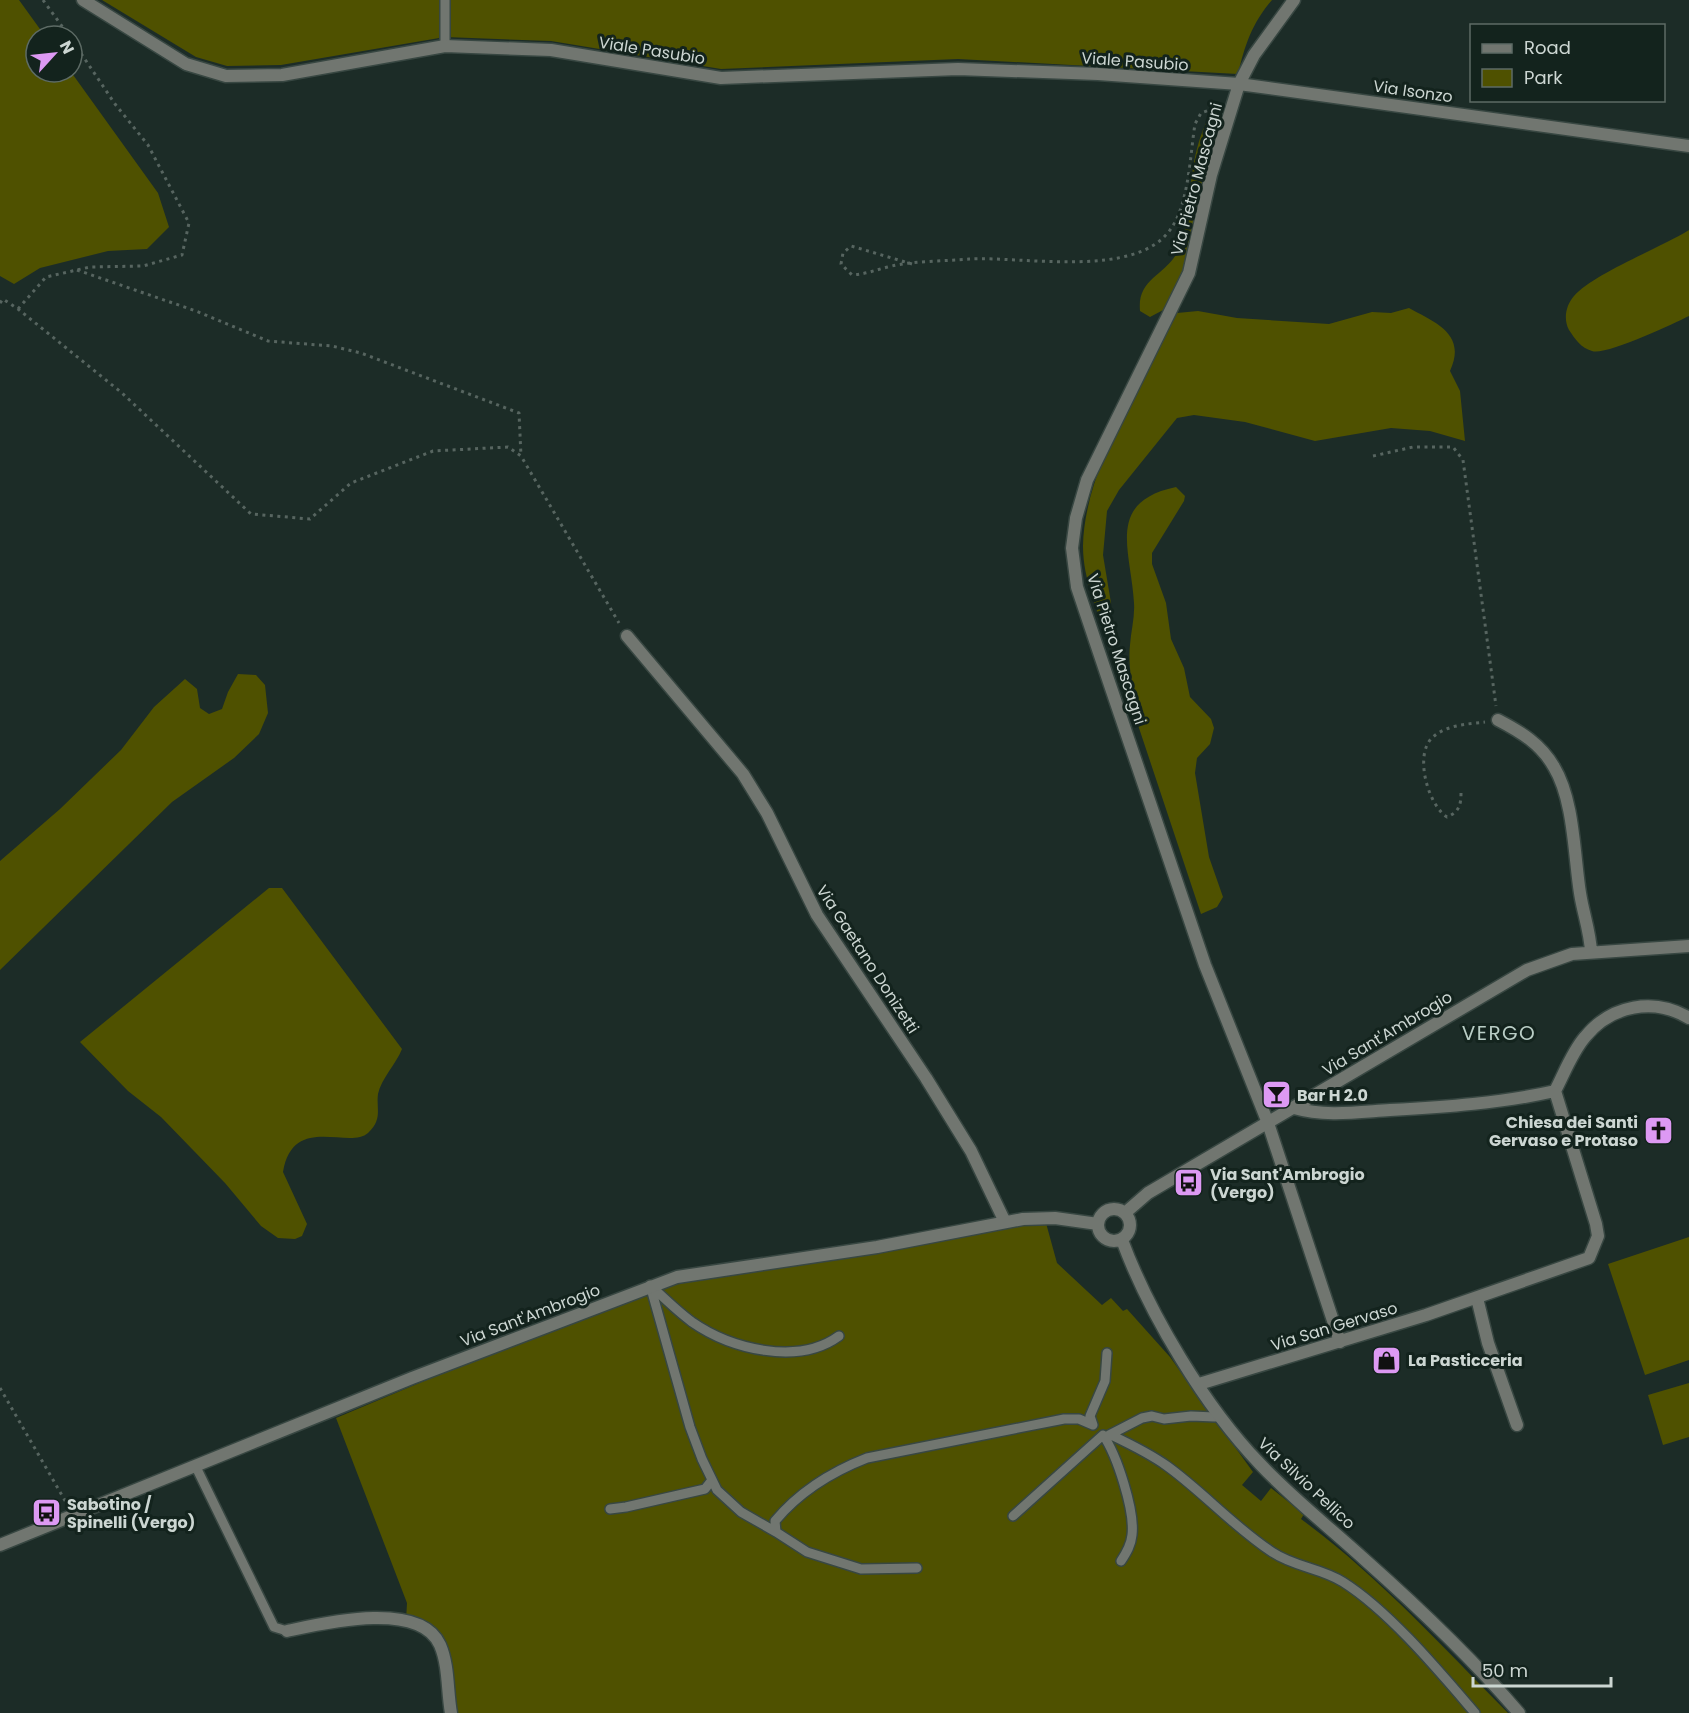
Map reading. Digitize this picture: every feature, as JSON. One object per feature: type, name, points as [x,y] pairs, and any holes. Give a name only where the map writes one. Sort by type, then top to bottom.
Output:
[{"type":"street","name":"Viale Pasubio","points":[[83,0],[186,63],[226,76],[282,75],[446,46],[550,50],[721,78],[958,69],[1239,84]]},
{"type":"street","name":"Via Pietro Mascagni","points":[[1294,0],[1254,55],[1239,84],[1211,175],[1189,273],[1087,480],[1072,548],[1077,587],[1205,965],[1268,1123],[1340,1342]]},
{"type":"street","name":"Via Isonzo","points":[[1239,84],[1689,146]]},
{"type":"street","name":"Via Gaetano Donizetti","points":[[627,636],[743,774],[766,813],[817,915],[972,1151],[1005,1222]]},
{"type":"street","points":[[1498,720],[1533,739],[1555,767],[1568,808],[1581,897],[1590,931],[1592,952]]},
{"type":"street","name":"Via Sant'Ambrogio","points":[[1125,1213],[1148,1193],[1527,969],[1557,957],[1592,952],[1689,946]]},
{"type":"street","points":[[1294,1108],[1314,1113],[1333,1114],[1428,1108],[1556,1091],[1583,1039],[1602,1020],[1639,1005],[1671,1007],[1689,1018]]},
{"type":"street","name":"Via San Gervaso","points":[[1199,1384],[1477,1298],[1572,1266],[1589,1258],[1596,1246],[1596,1224],[1556,1091]]},
{"type":"street","points":[[1116,1209],[1125,1213],[1131,1228],[1122,1240],[1115,1242],[1105,1239],[1098,1224],[1106,1211],[1116,1209]]},
{"type":"street","name":"Via Sant'Ambrogio","points":[[0,1545],[650,1285],[677,1277],[877,1247],[1005,1222],[1055,1218],[1098,1224]]},
{"type":"street","name":"Via Silvio Pellico","points":[[1122,1240],[1149,1299],[1199,1384],[1239,1440],[1259,1463],[1437,1627],[1519,1713]]},
{"type":"street","points":[[1477,1298],[1488,1343],[1517,1425]]},
{"type":"street","points":[[287,1630],[350,1618],[391,1619],[424,1628],[439,1642],[445,1661],[451,1713]]},
{"type":"lane","points":[[445,0],[446,46]]},
{"type":"lane","points":[[650,1285],[693,1322],[712,1334],[751,1347],[789,1352],[827,1345],[839,1335]]},
{"type":"lane","points":[[650,1285],[690,1427],[717,1490],[741,1512],[807,1552],[861,1569],[917,1568]]},
{"type":"lane","points":[[1093,1425],[1090,1416],[1105,1381],[1107,1353]]},
{"type":"lane","points":[[1012,1516],[1107,1435],[1142,1418],[1152,1416],[1164,1419],[1215,1417]]},
{"type":"lane","points":[[776,1532],[775,1521],[789,1505],[838,1469],[867,1458],[1064,1419],[1079,1419],[1167,1466],[1217,1511],[1271,1552],[1288,1561],[1335,1577],[1357,1592],[1412,1642],[1474,1713]]},
{"type":"lane","points":[[1107,1435],[1132,1518],[1129,1549],[1121,1561]]},
{"type":"lane","points":[[195,1467],[274,1627],[287,1630]]},
{"type":"lane","points":[[610,1509],[705,1489],[712,1480]]},
{"type":"path","points":[[42,0],[60,24]]},
{"type":"path","points":[[18,309],[45,277],[77,270],[143,266],[182,255],[189,223],[148,145],[115,104],[84,58]]},
{"type":"path","points":[[912,264],[851,246],[843,253],[841,264],[852,275],[870,273],[894,265],[912,264],[972,259],[1118,258],[1152,247],[1170,230],[1182,207],[1195,124],[1201,113],[1212,107],[1232,107]]},
{"type":"path","points":[[77,270],[196,311],[268,341],[332,346],[362,353],[519,413],[521,456]]},
{"type":"path","points":[[0,303],[3,299],[18,309],[122,393],[251,514],[310,519],[351,483],[433,451],[508,447],[521,456],[627,636]]},
{"type":"path","points":[[1373,456],[1413,447],[1453,447],[1463,460],[1498,720],[1447,729],[1431,739],[1422,762],[1432,799],[1439,812],[1447,817],[1455,813],[1461,805],[1461,793]]},
{"type":"path","points":[[0,1388],[73,1515]]},
{"type":"green space","points":[[0,0],[19,0],[36,24],[24,24],[24,84],[80,84],[158,193],[169,227],[147,249],[108,251],[40,268],[14,284],[0,276]]},
{"type":"green space","points":[[102,0],[1272,0],[1259,17],[1250,35],[1238,74],[958,59],[721,69],[551,41],[445,37],[281,65],[227,66],[196,57]]},
{"type":"green space","points":[[1212,112],[1223,118],[1186,270],[1167,308],[1150,317],[1140,311],[1140,300],[1148,284],[1167,266],[1181,245],[1197,148]]},
{"type":"green space","points":[[1689,230],[1689,316],[1610,349],[1592,351],[1579,343],[1569,330],[1566,321],[1567,308],[1574,296],[1611,270]]},
{"type":"green space","points":[[1409,308],[1438,325],[1452,339],[1455,348],[1450,371],[1460,391],[1465,441],[1430,431],[1391,428],[1315,441],[1245,422],[1194,415],[1177,418],[1119,490],[1107,511],[1103,555],[1111,603],[1109,643],[1092,596],[1086,571],[1083,546],[1086,517],[1093,487],[1104,457],[1177,313],[1198,311],[1237,318],[1329,324],[1372,312],[1391,313]]},
{"type":"green space","points":[[1176,487],[1185,496],[1184,501],[1152,553],[1152,564],[1166,603],[1171,639],[1184,668],[1190,697],[1211,719],[1214,728],[1210,744],[1197,758],[1195,773],[1209,857],[1223,897],[1217,907],[1201,914],[1131,704],[1133,701],[1130,652],[1134,608],[1127,531],[1131,516],[1139,504],[1154,494]]},
{"type":"green space","points":[[238,674],[256,675],[265,685],[268,713],[259,734],[234,758],[172,802],[0,970],[0,861],[60,809],[121,750],[154,707],[185,679],[197,689],[200,708],[209,714],[222,709]]},
{"type":"green space","points":[[269,888],[282,888],[402,1049],[380,1088],[376,1123],[368,1133],[348,1138],[309,1138],[298,1143],[289,1154],[283,1172],[307,1224],[302,1236],[295,1239],[278,1238],[261,1226],[225,1183],[161,1117],[128,1091],[80,1042]]},
{"type":"green space","points":[[1028,1222],[1046,1223],[1057,1263],[1102,1305],[1111,1298],[1123,1311],[1127,1309],[1170,1357],[1253,1472],[1242,1485],[1261,1501],[1271,1488],[1304,1514],[1301,1519],[1382,1587],[1508,1713],[451,1713],[439,1643],[406,1621],[407,1603],[336,1418],[562,1323],[666,1283]]},
{"type":"green space","points":[[1689,1237],[1689,1360],[1645,1375],[1608,1264]]},
{"type":"green space","points":[[1689,1383],[1689,1437],[1663,1445],[1648,1395]]},
{"type":"place","name":"Bar H 2.0","points":[[1276,1095]]},
{"type":"place","name":"Chiesa dei Santi Gervaso e Protaso","points":[[1659,1131]]},
{"type":"place","name":"Via Sant'Ambrogio (Vergo)","points":[[1189,1183]]},
{"type":"place","name":"La Pasticceria","points":[[1387,1360]]},
{"type":"place","name":"Sabotino / Spinelli (Vergo)","points":[[46,1513]]},
{"type":"district","name":"VERGO","points":[[1499,1033]]}]
